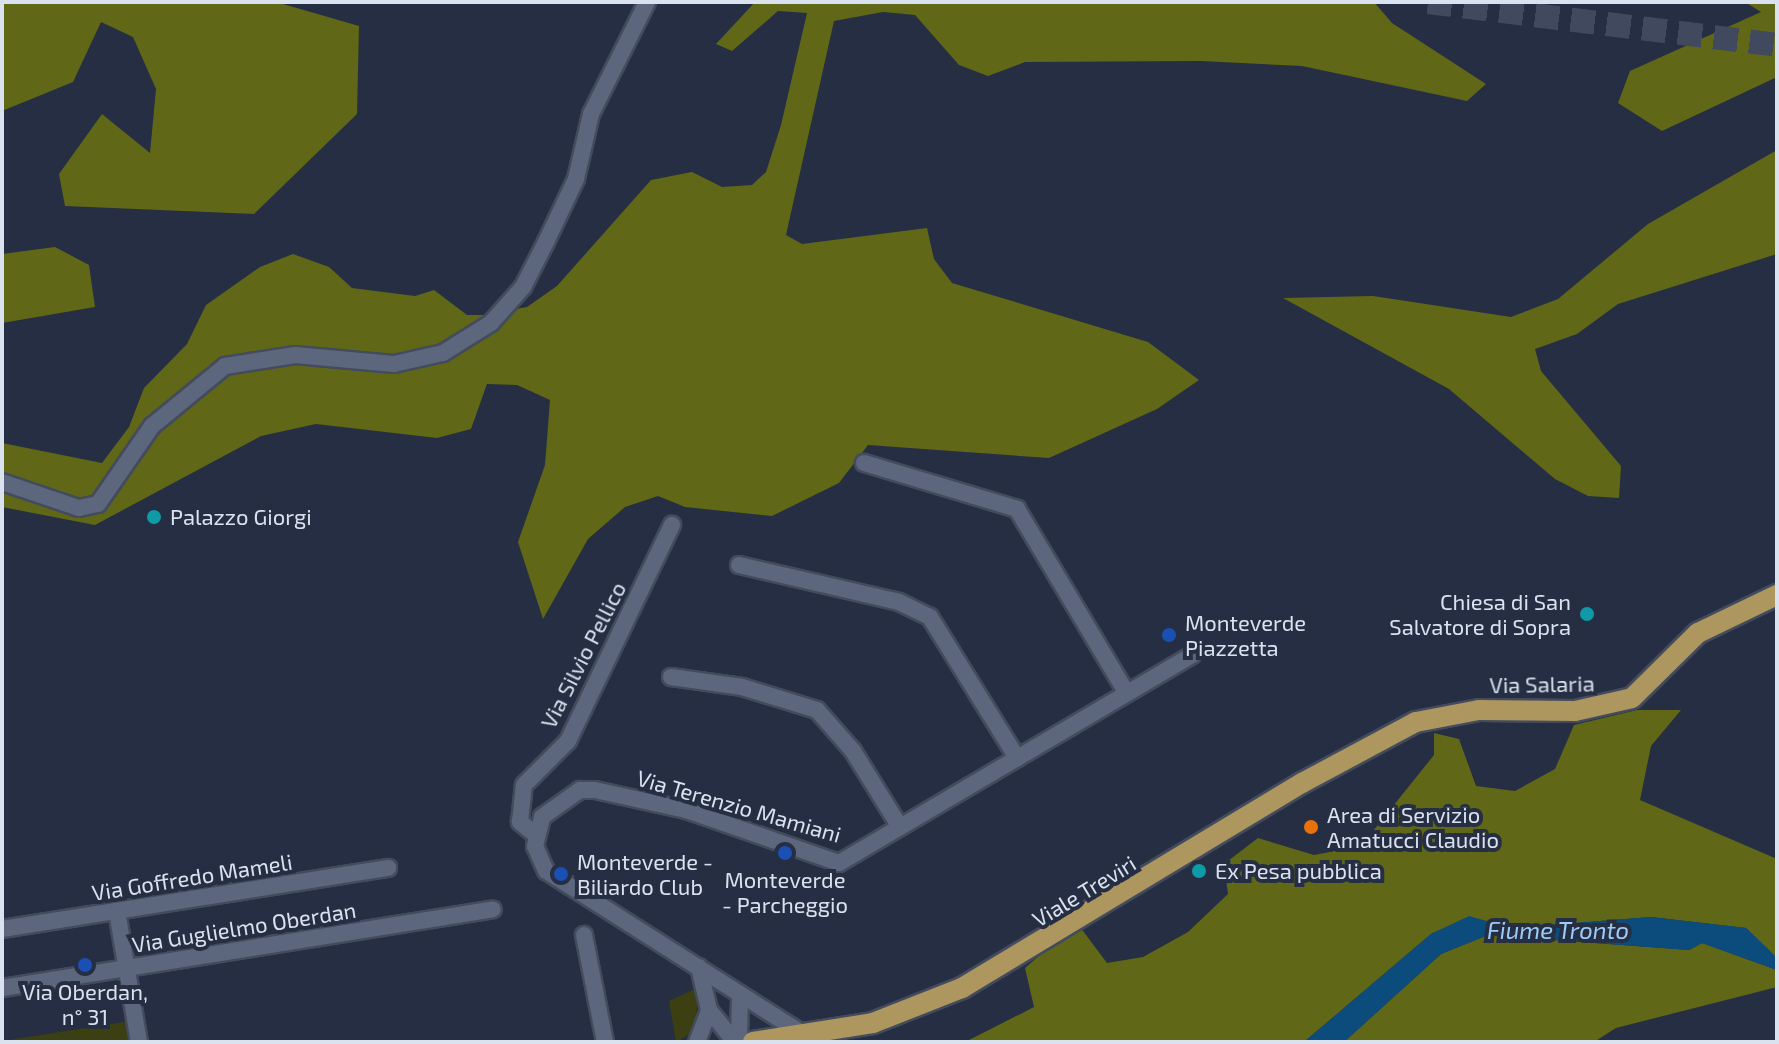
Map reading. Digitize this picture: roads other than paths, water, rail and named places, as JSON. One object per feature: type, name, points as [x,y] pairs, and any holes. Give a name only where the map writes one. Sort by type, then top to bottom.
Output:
[{"type":"main road","name":"Via Salaria","points":[[1416,722],[1479,710],[1575,711],[1632,698],[1710,625],[1777,595]]},
{"type":"main road","name":"Viale Treviri","points":[[753,1042],[912,1012],[962,988],[1416,722]]},
{"type":"street","points":[[2,482],[79,508],[98,504],[152,426],[225,366],[295,355],[394,364],[443,353],[491,323],[523,287],[546,242],[576,179],[591,114],[647,2]]},
{"type":"street","points":[[864,463],[1017,509],[1126,692]]},
{"type":"street","name":"Via Silvio Pellico","points":[[536,835],[520,822],[524,785],[568,741],[672,525]]},
{"type":"street","points":[[739,565],[899,602],[930,617],[1017,758]]},
{"type":"street","name":"Via Terenzio Mamiani","points":[[536,835],[559,802],[595,790],[686,810],[839,863],[1192,655]]},
{"type":"street","points":[[671,677],[742,687],[817,710],[900,827]]},
{"type":"street","points":[[536,835],[537,859],[546,871],[803,1034]]},
{"type":"street","name":"Via Goffredo Mameli","points":[[2,929],[388,868]]},
{"type":"street","name":"Via Guglielmo Oberdan","points":[[2,988],[493,909]]},
{"type":"street","points":[[117,911],[139,1042]]},
{"type":"street","points":[[584,935],[605,1042]]},
{"type":"street","points":[[699,967],[709,1010],[737,1042]]},
{"type":"street","points":[[737,1042],[740,994]]},
{"type":"street","points":[[697,1042],[709,1010]]},
{"type":"water","name":"Fiume Tronto","points":[[1469,916],[1512,928],[1651,917],[1746,928],[1777,958],[1777,970],[1702,943],[1689,950],[1488,935],[1441,954],[1344,1042],[1304,1042],[1431,934]]},
{"type":"tunnel","points":[[1428,2],[1777,45]]},
{"type":"place","name":"Palazzo Giorgi","points":[[154,517]]},
{"type":"place","name":"Chiesa di San Salvatore di Sopra","points":[[1587,614]]},
{"type":"place","name":"Monteverde Piazzetta","points":[[1169,635]]},
{"type":"place","name":"Area di Servizio Amatucci Claudio","points":[[1311,827]]},
{"type":"place","name":"Monteverde - Parcheggio","points":[[785,853]]},
{"type":"place","name":"Ex Pesa pubblica","points":[[1199,871]]},
{"type":"place","name":"Monteverde - Biliardo Club","points":[[561,874]]},
{"type":"place","name":"Via Oberdan, n° 31","points":[[85,965]]}]
